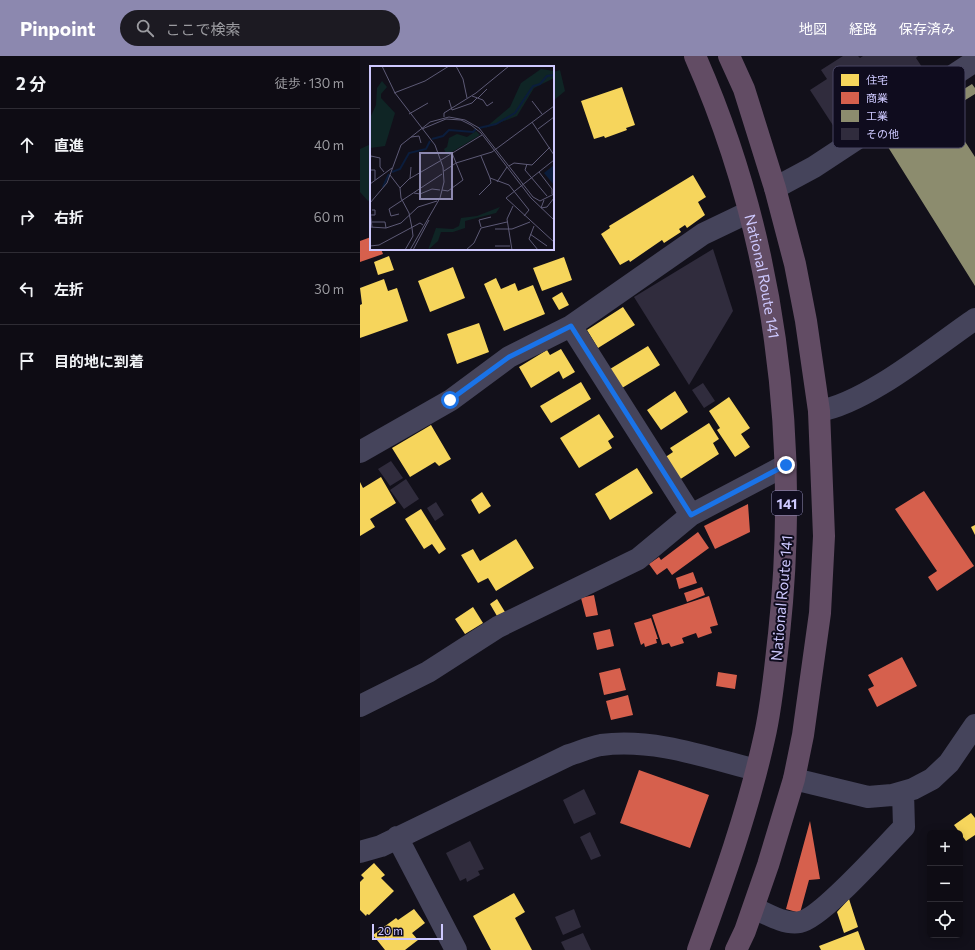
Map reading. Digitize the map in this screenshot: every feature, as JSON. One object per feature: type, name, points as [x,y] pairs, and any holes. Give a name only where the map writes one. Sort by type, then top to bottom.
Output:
[{"type":"highway","name":"National Route 141","points":[[695,56],[726,136],[749,212],[767,287],[784,409],[787,517],[784,583],[765,738],[742,821],[698,950]]},
{"type":"highway","name":"National Route 141","points":[[730,56],[744,89],[775,188],[795,264],[806,322],[819,411],[824,536],[820,613],[803,734],[794,780],[754,908],[736,950]]},
{"type":"street","points":[[965,68],[975,61]]},
{"type":"street","points":[[775,188],[814,167],[843,148]]},
{"type":"street","points":[[360,452],[450,400],[509,357],[571,326],[703,234],[749,212]]},
{"type":"street","points":[[819,411],[836,408],[886,380],[975,319]]},
{"type":"street","points":[[571,326],[691,515]]},
{"type":"street","points":[[360,706],[428,672],[498,627],[638,559],[691,515],[786,465]]},
{"type":"street","points":[[794,780],[868,797],[892,795],[913,789],[932,779],[949,763],[975,724]]},
{"type":"street","points":[[360,852],[381,846],[569,755],[599,745],[624,743],[651,744],[756,770]]},
{"type":"street","points":[[754,908],[780,920],[800,922],[823,910],[904,827],[903,792]]},
{"type":"street","points":[[398,838],[456,950]]},
{"type":"green space","points":[[560,70],[565,91],[554,100],[554,72]]},
{"type":"green space","points":[[370,144],[370,200],[368,201],[360,192],[360,149]]},
{"type":"building: 住宅","points":[[622,87],[635,125],[626,128],[627,130],[605,138],[604,136],[594,139],[581,101]]},
{"type":"building: 住宅","points":[[693,175],[706,197],[698,202],[705,215],[687,228],[685,225],[679,229],[681,232],[664,243],[662,240],[630,262],[629,260],[620,265],[601,234],[610,228],[609,226]]},
{"type":"building: 住宅","points":[[389,256],[394,270],[378,275],[374,262]]},
{"type":"building: 住宅","points":[[564,257],[572,280],[542,291],[533,268]]},
{"type":"building: 住宅","points":[[453,267],[465,298],[430,312],[418,281]]},
{"type":"building: 住宅","points":[[496,278],[501,289],[515,283],[518,291],[533,285],[545,314],[504,331],[484,284]]},
{"type":"building: 住宅","points":[[384,279],[388,291],[397,288],[408,321],[360,338],[360,305],[362,304],[360,288]]},
{"type":"building: 住宅","points":[[562,292],[569,305],[559,310],[552,298]]},
{"type":"building: 住宅","points":[[623,307],[635,325],[598,348],[587,330]]},
{"type":"building: 住宅","points":[[479,323],[489,352],[457,364],[447,334]]},
{"type":"building: 住宅","points":[[648,346],[660,365],[622,388],[610,369]]},
{"type":"building: 住宅","points":[[561,349],[575,372],[563,379],[559,371],[531,388],[519,367],[547,350],[550,355]]},
{"type":"building: 住宅","points":[[581,382],[591,399],[551,423],[540,406]]},
{"type":"building: 住宅","points":[[675,391],[688,412],[661,430],[647,410]]},
{"type":"building: 住宅","points":[[729,397],[750,428],[741,434],[750,447],[735,457],[717,430],[720,428],[709,411]]},
{"type":"building: 住宅","points":[[599,414],[614,437],[608,441],[612,448],[579,468],[560,438]]},
{"type":"building: 住宅","points":[[709,423],[719,439],[713,443],[719,454],[679,480],[664,458],[673,452],[670,448]]},
{"type":"building: 住宅","points":[[431,425],[451,459],[439,466],[435,462],[410,477],[392,448]]},
{"type":"building: 住宅","points":[[637,468],[653,493],[610,520],[595,494]]},
{"type":"building: 住宅","points":[[381,477],[396,503],[370,519],[375,527],[360,536],[360,482],[363,488]]},
{"type":"building: 住宅","points":[[482,492],[491,506],[479,514],[471,500]]},
{"type":"building: 住宅","points":[[421,509],[446,549],[439,554],[432,544],[424,549],[405,519]]},
{"type":"building: 住宅","points":[[975,525],[975,535],[971,527]]},
{"type":"building: 住宅","points":[[516,539],[534,568],[496,591],[488,578],[478,583],[461,555],[473,549],[480,561]]},
{"type":"building: 住宅","points":[[497,599],[505,612],[497,616],[490,604]]},
{"type":"building: 住宅","points":[[473,607],[483,623],[465,634],[455,619]]},
{"type":"building: 住宅","points":[[971,813],[975,818],[975,835],[966,841],[963,837],[963,830],[958,830],[954,825]]},
{"type":"building: 住宅","points":[[374,863],[385,875],[381,878],[394,891],[369,915],[367,914],[366,916],[360,910],[360,882],[364,878],[361,875]]},
{"type":"building: 住宅","points":[[514,893],[525,912],[515,918],[532,950],[491,950],[473,916]]},
{"type":"building: 住宅","points":[[849,899],[858,927],[844,933],[837,912]]},
{"type":"building: 住宅","points":[[414,909],[425,923],[412,933],[418,940],[405,950],[385,950],[373,935],[396,918],[398,920]]},
{"type":"building: 住宅","points":[[858,931],[865,950],[821,950],[819,946]]},
{"type":"building: 商業","points":[[370,237],[370,250],[381,250],[383,254],[360,262],[360,241]]},
{"type":"building: 商業","points":[[924,491],[974,566],[937,591],[928,577],[937,571],[895,509]]},
{"type":"building: 商業","points":[[748,504],[750,532],[715,549],[704,526]]},
{"type":"building: 商業","points":[[698,532],[709,548],[672,575],[667,568],[657,575],[649,564],[659,557],[661,560]]},
{"type":"building: 商業","points":[[693,572],[697,583],[679,589],[676,578]]},
{"type":"building: 商業","points":[[702,587],[705,595],[687,602],[684,593]]},
{"type":"building: 商業","points":[[594,595],[598,615],[586,617],[581,598]]},
{"type":"building: 商業","points":[[709,596],[718,625],[710,627],[712,633],[698,638],[696,633],[682,638],[684,643],[671,647],[669,643],[662,645],[652,615]]},
{"type":"building: 商業","points":[[651,618],[658,639],[656,639],[657,643],[645,647],[644,643],[641,645],[634,623]]},
{"type":"building: 商業","points":[[610,629],[614,646],[597,650],[593,633]]},
{"type":"building: 商業","points":[[902,657],[917,686],[877,707],[868,689],[874,686],[868,675]]},
{"type":"building: 商業","points":[[620,668],[626,690],[604,695],[599,673]]},
{"type":"building: 商業","points":[[718,672],[737,675],[735,689],[716,686]]},
{"type":"building: 商業","points":[[628,695],[633,715],[611,720],[606,701]]},
{"type":"building: 商業","points":[[639,770],[709,795],[690,848],[620,823]]},
{"type":"building: 商業","points":[[810,821],[820,879],[809,880],[800,913],[786,909]]},
{"type":"building: 工業","points":[[972,84],[975,88],[975,94],[965,100],[965,88]]},
{"type":"building: 工業","points":[[965,141],[975,157],[975,286],[889,148],[965,148]]},
{"type":"building: その他","points":[[843,56],[858,56],[860,58],[863,56],[918,56],[916,58],[921,66],[833,66],[833,125],[810,90],[827,79],[821,70]]},
{"type":"building: その他","points":[[713,249],[733,311],[689,385],[634,297]]},
{"type":"building: その他","points":[[703,383],[715,401],[704,408],[692,390]]},
{"type":"building: その他","points":[[391,461],[403,478],[390,486],[378,469]]},
{"type":"building: その他","points":[[406,479],[419,499],[404,509],[390,490]]},
{"type":"building: その他","points":[[436,502],[444,515],[435,521],[427,508]]},
{"type":"building: その他","points":[[584,789],[596,814],[574,824],[563,800]]},
{"type":"building: その他","points":[[590,832],[601,856],[591,860],[580,837]]},
{"type":"building: その他","points":[[470,841],[484,869],[478,871],[480,875],[467,882],[466,878],[460,881],[446,853]]},
{"type":"building: その他","points":[[574,909],[581,927],[563,935],[555,917]]},
{"type":"building: その他","points":[[583,933],[591,950],[565,950],[561,942]]},
{"type":"route","points":[[450,400],[509,357],[571,326],[691,515],[786,465]]}]
